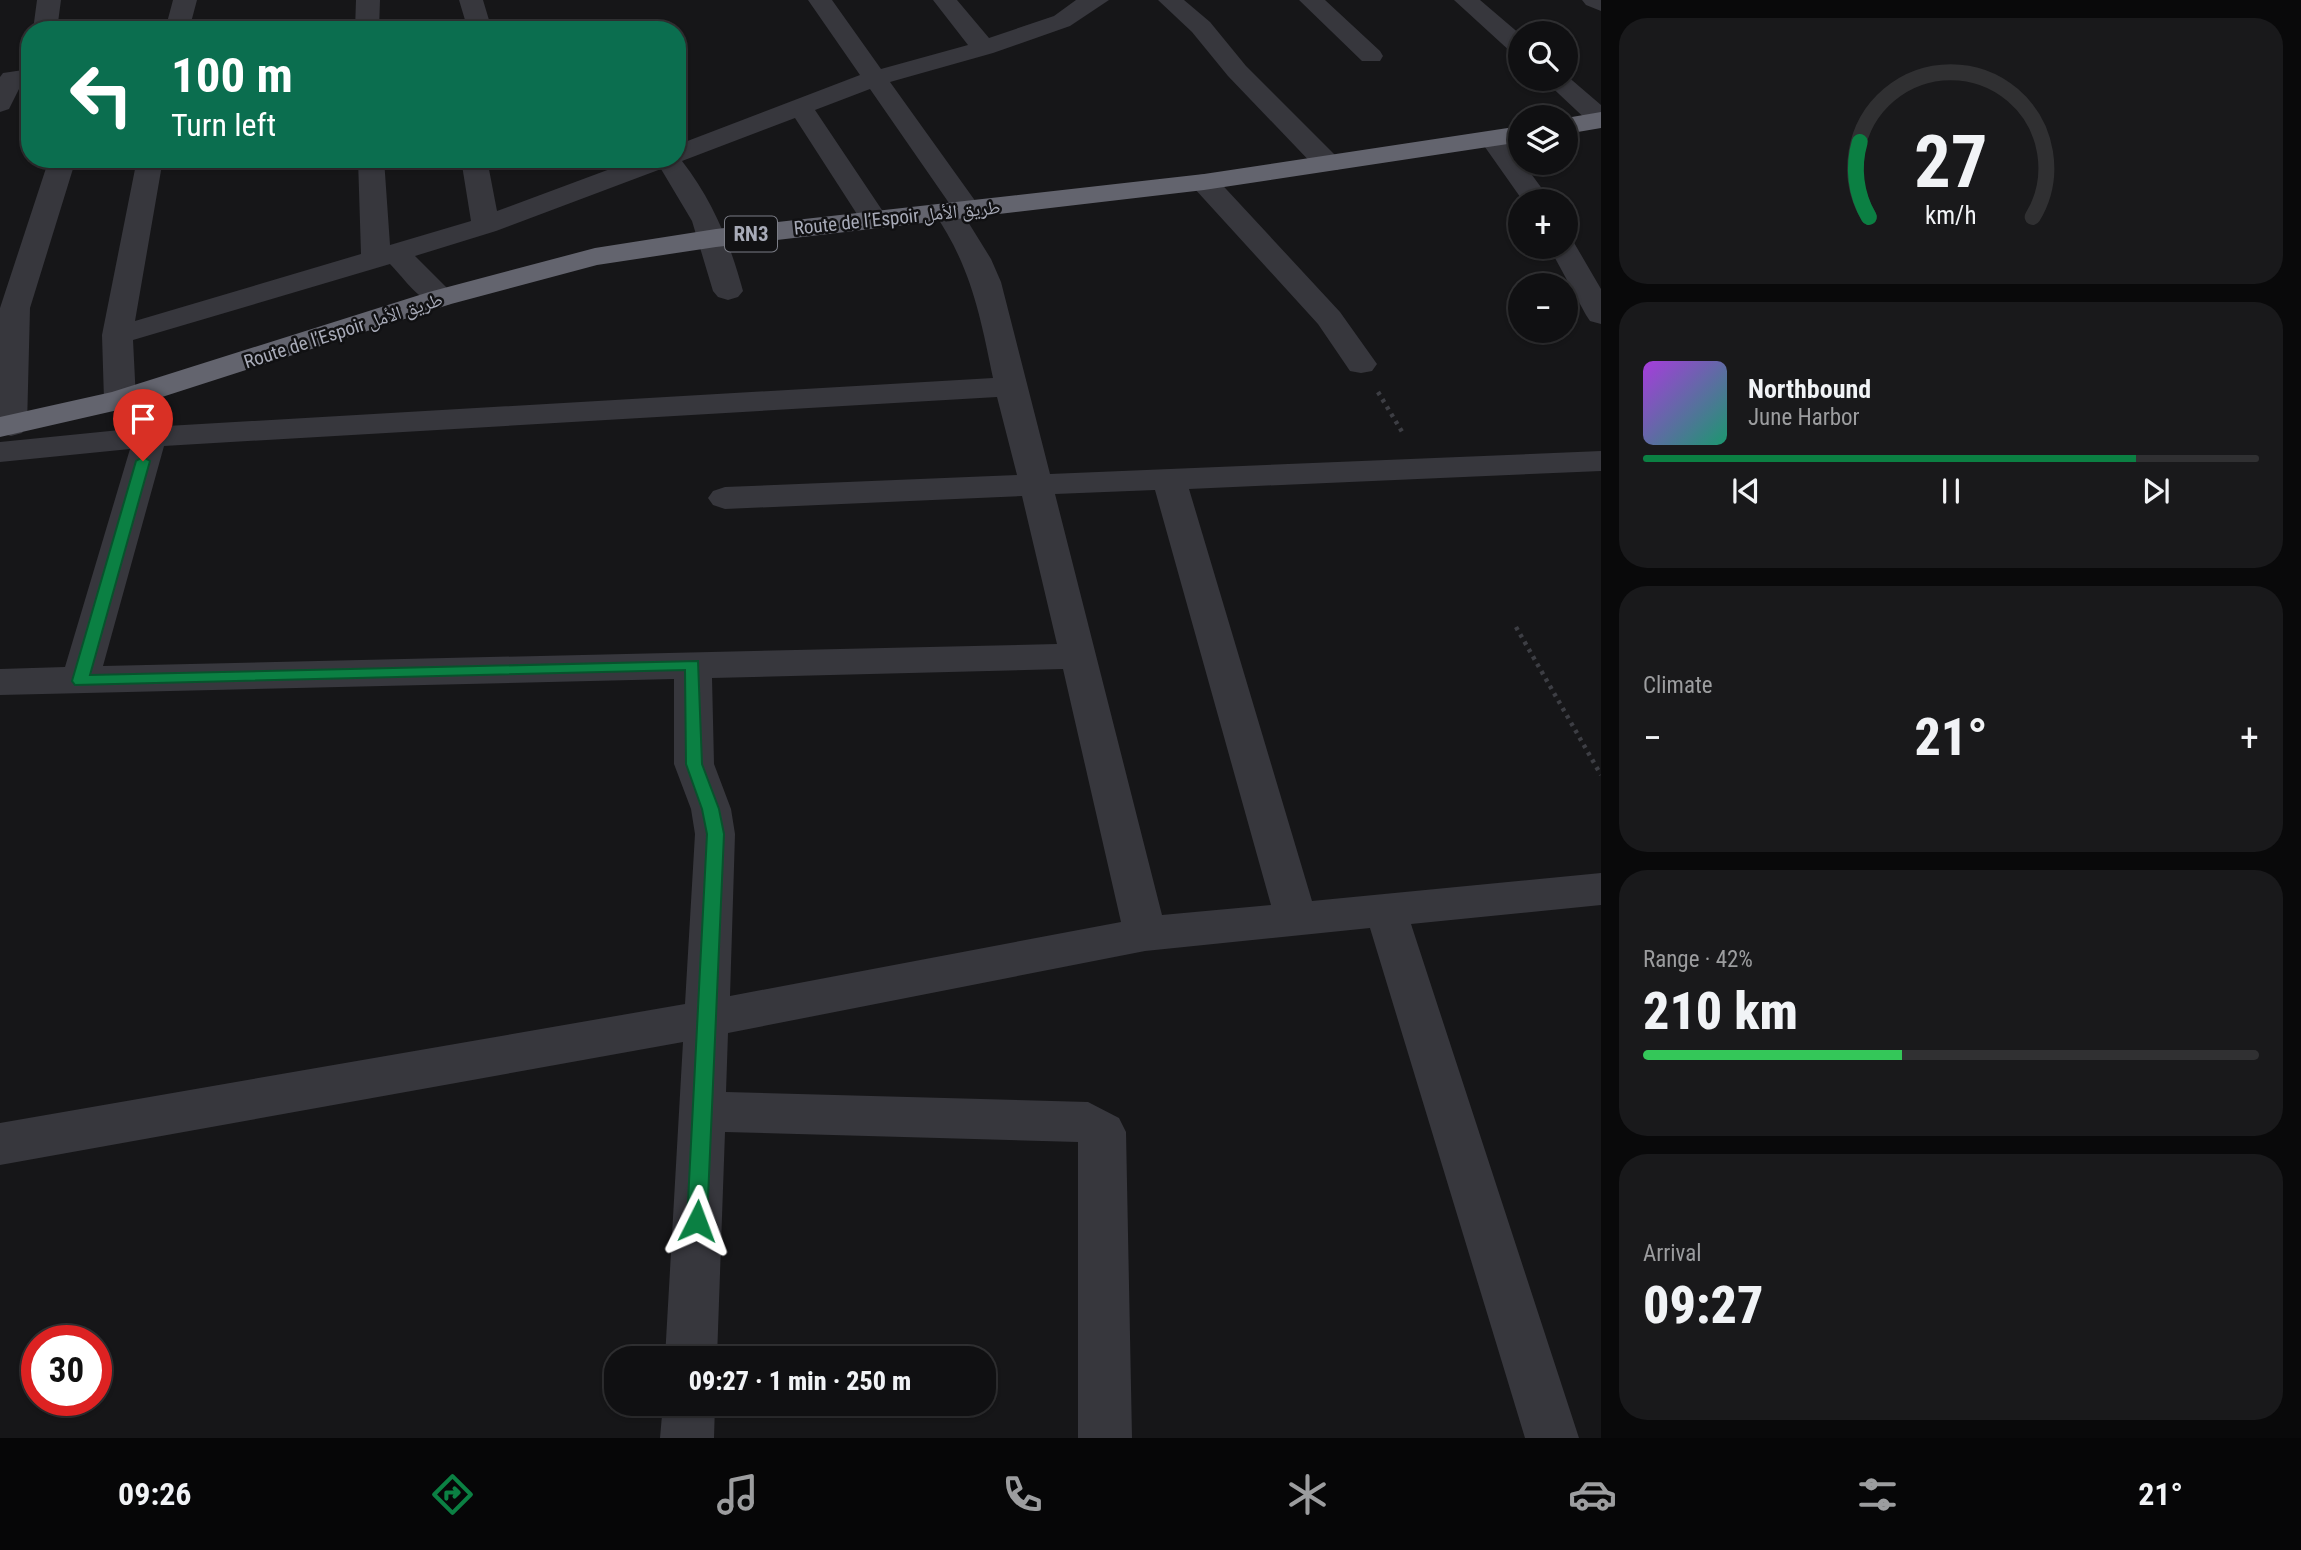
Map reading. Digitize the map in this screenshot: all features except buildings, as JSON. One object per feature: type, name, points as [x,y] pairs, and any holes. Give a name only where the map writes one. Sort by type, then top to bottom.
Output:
[{"type":"highway","points":[[1578,124],[1601,119]]},
{"type":"highway","name":"Route de l’Espoir طريق الأمل","points":[[4,435],[440,298],[594,257],[716,238],[1204,182],[1507,137]]},
{"type":"street","points":[[46,21],[50,0]]},
{"type":"street","points":[[179,21],[185,0]]},
{"type":"street","points":[[367,21],[368,0]]},
{"type":"street","points":[[471,0],[477,21]]},
{"type":"street","points":[[820,0],[957,210],[967,239],[989,282],[1010,387],[1145,934]]},
{"type":"street","points":[[945,0],[984,48]]},
{"type":"street","points":[[1170,0],[1201,27],[1237,71],[1328,164]]},
{"type":"street","points":[[1311,0],[1371,56]]},
{"type":"street","points":[[1466,0],[1508,37]]},
{"type":"street","points":[[1594,0],[1601,4]]},
{"type":"street","points":[[686,151],[873,79],[984,48],[1062,21],[1082,2]]},
{"type":"street","points":[[0,104],[12,78],[21,78]]},
{"type":"street","points":[[1570,91],[1601,119]]},
{"type":"street","points":[[801,108],[874,219]]},
{"type":"street","points":[[1507,137],[1531,189]]},
{"type":"street","points":[[60,168],[15,308],[4,435],[150,437],[1010,387]]},
{"type":"street","points":[[120,400],[117,335],[148,168]]},
{"type":"street","points":[[372,168],[386,256],[440,298]]},
{"type":"street","points":[[476,168],[486,225]]},
{"type":"street","points":[[117,335],[486,225],[641,168]]},
{"type":"street","points":[[673,168],[689,187],[716,238],[728,291]]},
{"type":"street","points":[[1204,182],[1329,318],[1361,364]]},
{"type":"street","points":[[1570,259],[1601,315]]},
{"type":"street","points":[[80,681],[150,437]]},
{"type":"street","points":[[725,498],[1601,461]]},
{"type":"street","points":[[1168,479],[1296,918]]},
{"type":"street","points":[[0,682],[1078,656]]},
{"type":"street","points":[[692,1346],[715,834],[711,809],[694,764],[693,664]]},
{"type":"street","points":[[0,1144],[706,1019],[1145,934],[1601,889]]},
{"type":"street","points":[[1385,909],[1552,1438]]},
{"type":"street","points":[[702,1111],[1087,1122],[1102,1132],[1105,1438]]},
{"type":"street","points":[[687,1438],[688,1416]]},
{"type":"path","points":[[1361,364],[1425,468]]},
{"type":"path","points":[[1516,627],[1601,775]]},
{"type":"route","points":[[143,461],[80,681],[693,664],[694,764],[711,809],[715,834],[697,1221]]}]
